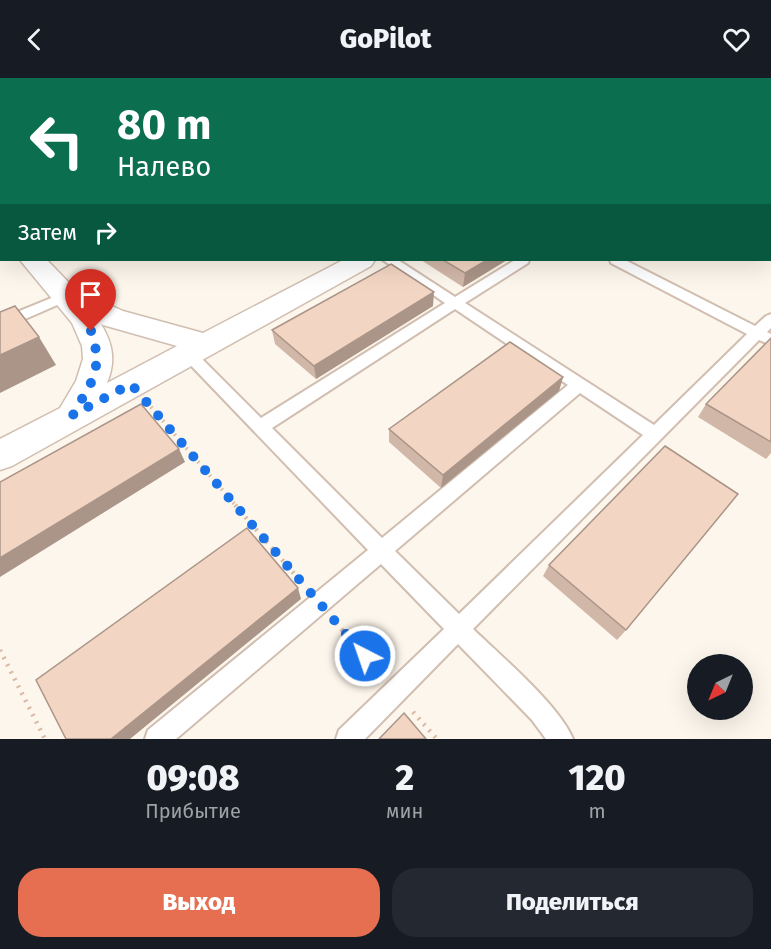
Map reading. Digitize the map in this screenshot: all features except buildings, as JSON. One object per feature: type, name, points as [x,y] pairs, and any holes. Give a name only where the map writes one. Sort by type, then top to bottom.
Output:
[{"type":"street","points":[[34,261],[66,296],[91,331],[98,358],[92,381],[73,415]]},
{"type":"street","points":[[0,456],[360,261]]},
{"type":"street","points":[[66,296],[113,318],[196,348]]},
{"type":"lane","points":[[392,261],[655,434]]},
{"type":"lane","points":[[260,428],[520,261]]},
{"type":"lane","points":[[618,261],[764,336]]},
{"type":"lane","points":[[0,325],[66,296]]},
{"type":"lane","points":[[348,739],[655,434],[764,336],[771,318]]},
{"type":"lane","points":[[196,348],[260,428],[540,712],[561,739]]},
{"type":"lane","points":[[157,739],[580,384]]},
{"type":"path","points":[[131,384],[437,739]]},
{"type":"path","points":[[0,650],[45,739]]},
{"type":"route","points":[[91,331],[98,358],[92,381],[73,415],[131,384],[365,656]]}]
